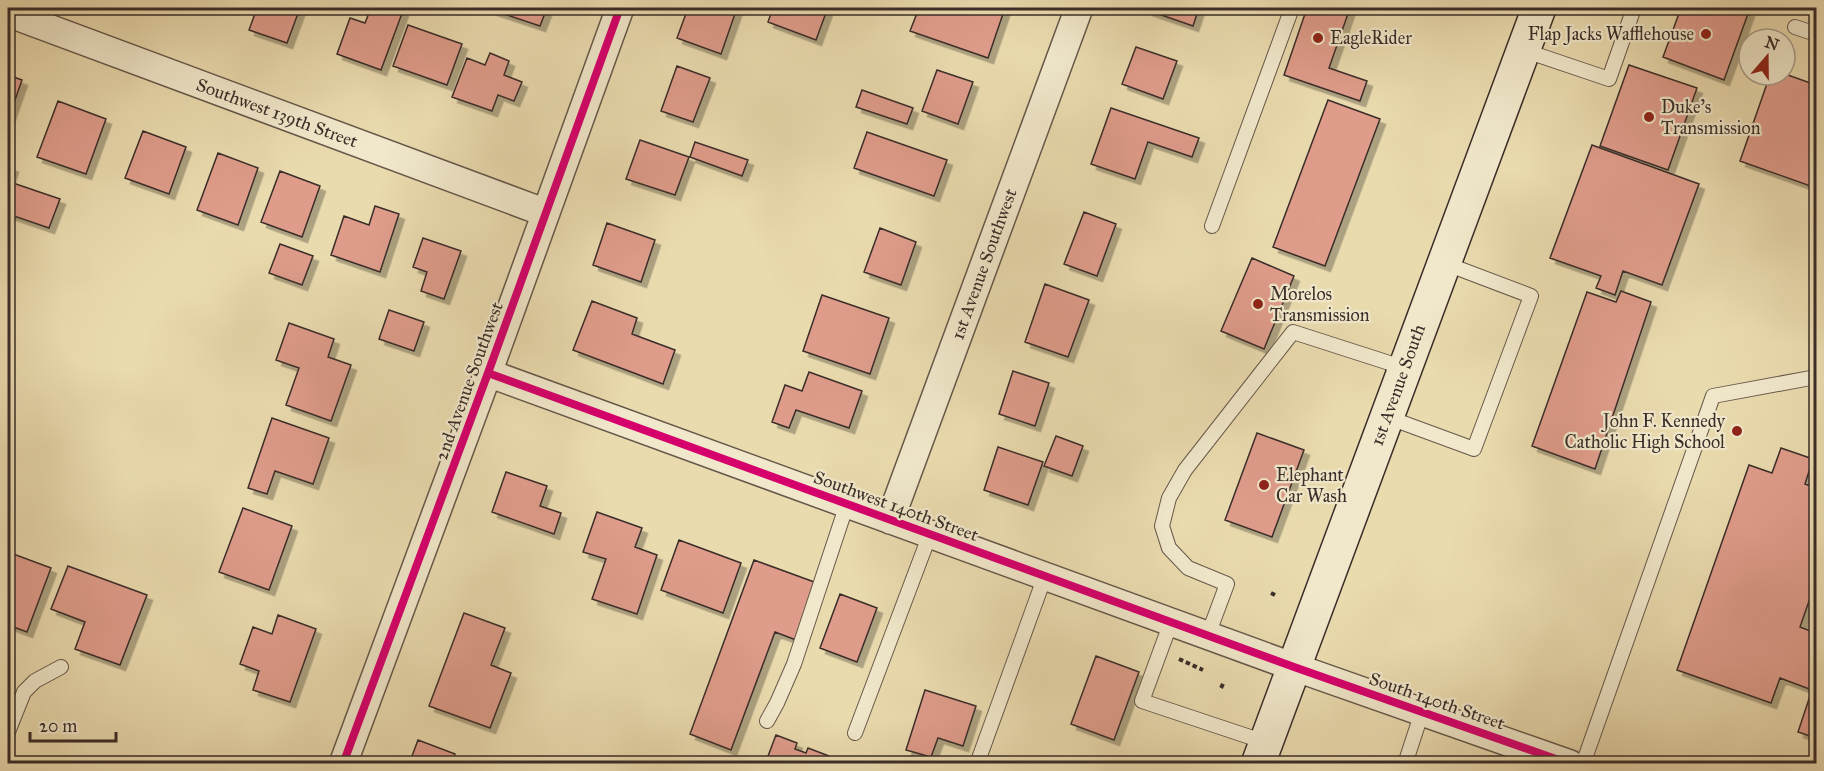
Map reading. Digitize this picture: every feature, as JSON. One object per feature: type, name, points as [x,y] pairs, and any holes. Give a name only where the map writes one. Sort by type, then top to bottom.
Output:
[{"type":"main road","name":"1st Avenue South","points":[[1262,753],[1539,8]]},
{"type":"street","name":"2nd Avenue Southwest","points":[[343,764],[620,8]]},
{"type":"street","name":"1st Avenue Southwest","points":[[890,520],[1078,8]]},
{"type":"street","name":"Southwest 139th Street","points":[[8,13],[546,213]]},
{"type":"street","name":"Southwest 140th Street","points":[[488,373],[1294,667]]},
{"type":"street","name":"South 140th Street","points":[[1294,667],[1570,764]]},
{"type":"lane","points":[[1212,226],[1292,8]]},
{"type":"lane","points":[[1523,50],[1609,80],[1634,8]]},
{"type":"lane","points":[[1797,28],[1816,34]]},
{"type":"lane","points":[[1387,417],[1474,449],[1527,307],[1531,296],[1444,263]]},
{"type":"lane","points":[[1208,635],[1227,584],[1188,568],[1169,548],[1162,526],[1169,498],[1185,470],[1293,332],[1405,368]]},
{"type":"lane","points":[[1583,764],[1713,396],[1816,377]]},
{"type":"lane","points":[[767,721],[794,664],[847,504]]},
{"type":"lane","points":[[855,733],[930,534]]},
{"type":"lane","points":[[977,764],[1045,576]]},
{"type":"lane","points":[[1171,622],[1142,701],[1262,753]]},
{"type":"lane","points":[[8,732],[24,692],[35,681],[61,667]]},
{"type":"lane","points":[[1405,764],[1422,712]]},
{"type":"path","points":[[1221,688],[1224,682]]},
{"type":"building","points":[[257,8],[300,8],[287,43],[249,30]]},
{"type":"building","points":[[371,8],[404,8],[381,70],[337,54],[350,18],[365,23]]},
{"type":"building","points":[[486,8],[547,8],[540,26]]},
{"type":"building","points":[[688,8],[737,8],[721,54],[677,38]]},
{"type":"building","points":[[773,8],[827,10],[816,40],[768,22]]},
{"type":"building","points":[[919,8],[1005,8],[988,58],[910,31]]},
{"type":"building","points":[[1148,8],[1199,8],[1193,26],[1147,10]]},
{"type":"building","name":"EagleRider","points":[[1307,8],[1350,8],[1329,68],[1367,81],[1360,101],[1284,75]]},
{"type":"building","name":"Flap Jacks Wafflehouse","points":[[1681,8],[1739,8],[1749,11],[1743,27],[1737,27],[1737,44],[1724,80],[1663,57]]},
{"type":"building","points":[[408,25],[462,44],[447,85],[393,66]]},
{"type":"building","points":[[1136,47],[1177,61],[1163,99],[1122,84]]},
{"type":"building","points":[[490,53],[509,61],[504,75],[522,82],[514,101],[498,95],[492,111],[452,97],[467,58],[485,65]]},
{"type":"building","name":"Duke's Transmission","points":[[1629,65],[1697,88],[1668,170],[1600,146]]},
{"type":"building","points":[[677,66],[710,78],[693,122],[661,111]]},
{"type":"building","points":[[937,70],[973,82],[958,124],[922,111]]},
{"type":"building","points":[[8,75],[22,80],[8,120]]},
{"type":"building","points":[[1797,78],[1816,85],[1816,188],[1740,161],[1766,87],[1797,87]]},
{"type":"building","points":[[862,90],[913,108],[907,124],[856,107]]},
{"type":"building","points":[[1328,100],[1380,119],[1325,266],[1273,247]]},
{"type":"building","points":[[58,101],[106,119],[86,174],[37,157]]},
{"type":"building","points":[[1111,108],[1199,138],[1192,157],[1148,142],[1135,179],[1091,164]]},
{"type":"building","points":[[143,131],[186,147],[169,194],[125,178]]},
{"type":"building","points":[[867,132],[947,160],[934,196],[854,168]]},
{"type":"building","points":[[640,140],[689,157],[675,195],[626,179]]},
{"type":"building","points":[[695,142],[748,160],[742,176],[690,157]]},
{"type":"building","points":[[1592,145],[1699,184],[1662,285],[1623,271],[1615,295],[1596,288],[1601,276],[1550,258]]},
{"type":"building","points":[[218,153],[258,168],[238,225],[197,210]]},
{"type":"building","points":[[8,165],[13,167],[8,183]]},
{"type":"building","points":[[280,171],[320,186],[302,237],[261,222]]},
{"type":"building","points":[[13,183],[60,199],[49,228],[8,214],[8,198]]},
{"type":"building","points":[[375,206],[399,214],[380,272],[331,255],[344,216],[369,225]]},
{"type":"building","points":[[1084,212],[1116,224],[1097,276],[1064,264]]},
{"type":"building","points":[[607,223],[655,240],[641,282],[593,265]]},
{"type":"building","points":[[880,228],[916,242],[901,285],[864,272]]},
{"type":"building","points":[[423,238],[461,251],[444,299],[421,291],[427,272],[413,267]]},
{"type":"building","points":[[280,244],[313,256],[302,285],[269,273]]},
{"type":"building","name":"Morelos Transmission","points":[[1252,258],[1294,276],[1264,349],[1221,331]]},
{"type":"building","points":[[1045,284],[1089,300],[1068,357],[1025,342]]},
{"type":"building","points":[[1621,291],[1651,302],[1595,469],[1532,446],[1587,292],[1616,302]]},
{"type":"building","points":[[822,295],[889,318],[870,374],[803,351]]},
{"type":"building","points":[[592,301],[637,318],[632,334],[675,350],[663,384],[573,350]]},
{"type":"building","points":[[389,310],[424,322],[414,351],[379,339]]},
{"type":"building","points":[[289,323],[334,339],[328,357],[351,365],[331,421],[286,405],[299,368],[276,360]]},
{"type":"building","points":[[1013,371],[1049,383],[1035,426],[999,414]]},
{"type":"building","points":[[809,372],[862,391],[849,428],[796,410],[789,428],[772,422],[785,385],[802,391]]},
{"type":"building","points":[[272,418],[329,438],[313,484],[275,471],[267,494],[248,488]]},
{"type":"building","name":"Elephant Car Wash","points":[[1257,433],[1304,450],[1272,537],[1225,520]]},
{"type":"building","points":[[1056,436],[1083,446],[1072,476],[1044,466]]},
{"type":"building","points":[[998,447],[1043,462],[1028,505],[984,490]]},
{"type":"building","points":[[1781,448],[1813,459],[1805,484],[1816,488],[1816,581],[1800,627],[1816,633],[1816,738],[1798,732],[1812,690],[1780,678],[1771,703],[1677,670],[1749,465],[1772,473]]},
{"type":"building","points":[[506,472],[547,486],[540,506],[561,513],[554,534],[492,512]]},
{"type":"building","points":[[243,508],[292,526],[269,590],[219,572]]},
{"type":"building","points":[[597,512],[642,528],[635,547],[657,555],[637,614],[592,599],[606,559],[583,552]]},
{"type":"building","points":[[679,540],[741,563],[723,613],[661,590]]},
{"type":"building","points":[[8,552],[51,568],[27,632],[8,625]]},
{"type":"building","points":[[754,560],[817,583],[796,640],[775,632],[731,750],[690,734]]},
{"type":"building","points":[[68,566],[147,595],[120,665],[75,649],[85,622],[51,609]]},
{"type":"building","points":[[840,594],[877,608],[857,662],[820,648]]},
{"type":"building","points":[[464,613],[505,628],[491,665],[511,673],[490,728],[429,706]]},
{"type":"building","points":[[278,615],[316,629],[290,702],[253,690],[259,671],[240,664],[253,627],[272,634]]},
{"type":"building","points":[[1096,656],[1139,672],[1114,740],[1071,724]]},
{"type":"building","points":[[925,690],[976,706],[963,746],[938,738],[931,757],[906,750]]},
{"type":"building","points":[[776,735],[797,743],[795,749],[806,753],[808,748],[829,756],[827,764],[765,764]]},
{"type":"building","points":[[418,740],[455,754],[452,764],[409,764]]},
{"type":"building","points":[[33,757],[51,764],[30,764]]},
{"type":"cycle path","points":[[343,764],[620,8]]},
{"type":"cycle path","points":[[488,373],[1294,667],[1570,764]]},
{"type":"place","name":"Flap Jacks Wafflehouse","points":[[1706,34]]},
{"type":"place","name":"EagleRider","points":[[1318,38]]},
{"type":"place","name":"Duke's Transmission","points":[[1649,117]]},
{"type":"place","name":"Morelos Transmission","points":[[1258,304]]},
{"type":"place","name":"John F. Kennedy Catholic High School","points":[[1737,431]]},
{"type":"place","name":"Elephant Car Wash","points":[[1264,485]]}]
